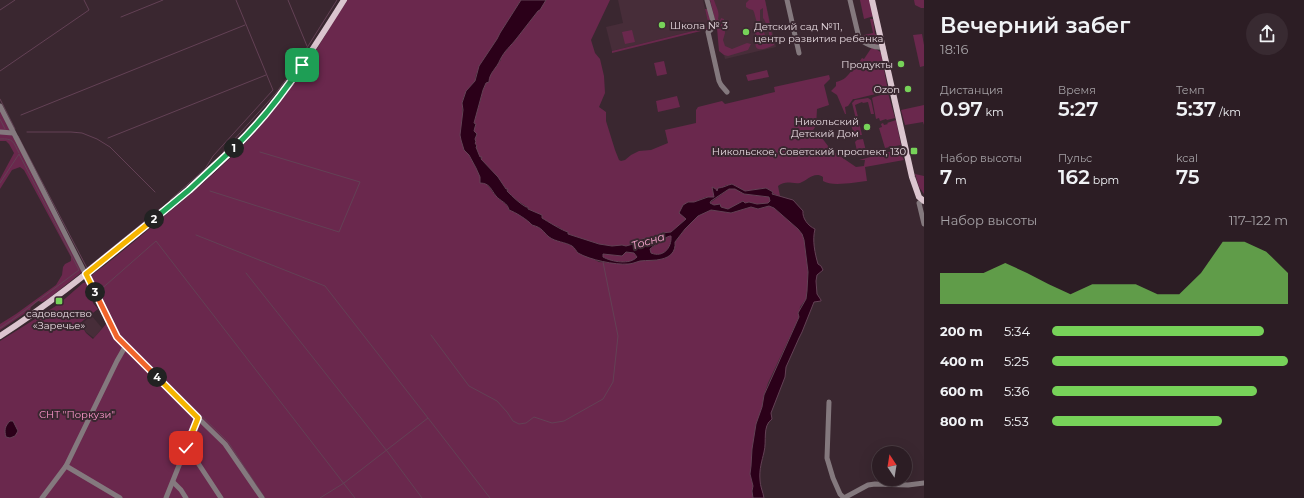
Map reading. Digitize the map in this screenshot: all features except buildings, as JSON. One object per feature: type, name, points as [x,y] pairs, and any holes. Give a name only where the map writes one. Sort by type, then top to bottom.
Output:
[{"type":"main road","points":[[0,336],[47,305],[86,274],[189,190],[242,140],[288,86],[344,0]]},
{"type":"main road","points":[[872,0],[912,177],[917,194],[923,201]]},
{"type":"street","points":[[707,0],[714,25],[708,32],[719,81],[727,92]]},
{"type":"street","points":[[787,0],[799,53]]},
{"type":"street","points":[[850,0],[859,38],[869,45],[883,47]]},
{"type":"street","points":[[0,106],[117,337],[125,347],[225,444],[262,498]]},
{"type":"street","points":[[0,132],[13,133]]},
{"type":"street","points":[[923,201],[919,203],[924,224]]},
{"type":"street","points":[[42,498],[66,466],[125,347]]},
{"type":"street","points":[[829,402],[827,458],[835,483],[840,494],[844,498],[868,485],[908,485],[924,483]]},
{"type":"street","points":[[166,498],[198,418]]},
{"type":"street","points":[[186,448],[196,460],[221,498]]},
{"type":"street","points":[[66,466],[120,498]]},
{"type":"street","points":[[172,482],[181,490],[186,498]]},
{"type":"shaded area","name":"Школа № 3","points":[[618,0],[703,0],[709,27],[612,51],[606,27],[623,23]]},
{"type":"shaded area","name":"Детский сад №11, центр развития ребенка","points":[[712,0],[765,0],[776,47],[725,59]]},
{"type":"shaded area","points":[[91,315],[102,328],[94,338],[86,332],[82,324]]},
{"type":"green space","points":[[346,0],[521,0],[476,74],[475,81],[464,96],[462,103],[464,150],[469,155],[483,182],[507,206],[509,210],[522,216],[532,225],[543,230],[550,237],[572,246],[576,250],[599,262],[630,264],[638,261],[659,260],[666,258],[675,242],[685,229],[698,216],[711,210],[731,213],[751,207],[758,209],[769,206],[774,208],[798,229],[804,240],[808,272],[806,299],[800,307],[799,317],[768,383],[756,424],[750,474],[753,486],[753,498],[264,498],[206,424],[118,336],[91,280],[93,274],[191,194],[244,145],[275,109],[297,79]]},
{"type":"green space","points":[[546,0],[610,0],[591,40],[595,53],[600,59],[604,76],[605,93],[599,107],[606,112],[606,121],[615,150],[619,160],[621,161],[639,151],[651,150],[668,143],[665,130],[696,123],[696,110],[698,107],[722,101],[725,104],[775,92],[774,87],[829,75],[830,79],[824,85],[829,105],[817,109],[816,126],[813,130],[815,133],[822,138],[831,150],[856,167],[864,166],[865,160],[859,160],[900,149],[901,147],[901,154],[904,160],[865,167],[867,181],[832,184],[823,181],[823,177],[817,175],[800,183],[784,183],[778,186],[780,196],[772,193],[773,192],[766,188],[745,191],[736,186],[726,185],[717,192],[713,187],[714,197],[706,197],[694,202],[688,202],[686,219],[675,230],[642,239],[640,242],[626,246],[599,244],[567,234],[559,227],[542,218],[542,215],[539,215],[531,210],[511,195],[480,157],[474,141],[475,115],[483,90],[492,71],[501,60],[501,56]]},
{"type":"green space","points":[[710,0],[714,0],[718,12],[718,19],[720,21],[721,18],[724,19],[725,33],[723,40],[725,46],[732,49],[747,43],[751,44],[748,50],[728,56],[719,51],[717,28]]},
{"type":"green space","points":[[749,0],[765,0],[772,35],[775,42],[774,45],[766,49],[757,48],[756,42],[758,36],[752,31],[756,29],[763,29],[766,38],[769,37],[769,32],[763,18],[763,8],[760,10],[760,22],[757,22],[753,10],[746,7],[746,3]]},
{"type":"green space","points":[[860,0],[870,0],[874,16],[864,19]]},
{"type":"green space","points":[[914,0],[924,0],[924,8],[915,5]]},
{"type":"green space","points":[[705,9],[708,9],[712,26],[709,29],[612,53],[612,51],[709,27]]},
{"type":"green space","points":[[870,19],[873,19],[875,34],[877,35],[879,42],[876,45],[863,37],[864,35],[873,33]]},
{"type":"green space","points":[[632,30],[635,42],[625,44],[622,32]]},
{"type":"green space","points":[[922,34],[924,45],[924,66],[920,67],[913,35]]},
{"type":"green space","points":[[872,47],[881,53],[888,91],[853,99],[848,106],[845,107],[845,114],[837,95],[831,91],[836,86],[836,82],[847,76],[852,70],[853,71]]},
{"type":"green space","points":[[664,61],[667,74],[657,76],[654,63]]},
{"type":"green space","points":[[767,70],[769,77],[748,81],[746,75]]},
{"type":"green space","points":[[888,93],[895,118],[880,121],[879,118],[876,119],[872,98]]},
{"type":"green space","points":[[677,96],[680,107],[658,112],[656,101]]},
{"type":"green space","points":[[868,98],[871,100],[874,114],[871,114],[868,102],[862,102],[855,105],[858,117],[856,118],[852,103],[855,100]]},
{"type":"green space","points":[[924,105],[924,125],[923,122],[905,125],[901,110]]},
{"type":"green space","points":[[0,109],[10,128],[9,130],[0,132]]},
{"type":"green space","points":[[896,120],[901,145],[885,148],[879,128],[882,127],[881,124],[883,123],[884,125]]},
{"type":"green space","points":[[859,122],[862,135],[854,134],[851,125]]},
{"type":"green space","points":[[0,134],[9,134],[14,136],[82,272],[48,299],[42,302],[38,301],[31,307],[30,310],[0,330],[0,324],[56,285],[62,275],[63,267],[71,261],[71,257],[24,170],[20,167],[12,170],[0,189],[0,179],[14,153],[6,141],[0,141]]},
{"type":"green space","points":[[863,139],[866,151],[871,150],[872,153],[864,155],[857,151],[855,142]]},
{"type":"green space","points":[[915,174],[924,176],[924,194],[919,187]]},
{"type":"green space","points":[[729,189],[735,189],[744,194],[769,197],[770,201],[768,204],[749,202],[728,209],[710,203]]},
{"type":"green space","points":[[671,236],[670,244],[666,251],[659,254],[651,253],[651,248],[664,238]]},
{"type":"green space","points":[[625,252],[634,253],[637,257],[634,260],[621,262],[603,257],[603,254],[622,256]]},
{"type":"green space","name":"СНТ \"Поркузи\"","points":[[87,282],[95,295],[92,297],[93,303],[98,309],[80,323],[86,333],[93,339],[107,323],[110,323],[117,337],[225,444],[262,498],[0,498],[0,341],[59,304],[83,283]]},
{"type":"water","name":"Тосна","points":[[521,0],[546,0],[540,10],[504,54],[492,73],[489,82],[486,83],[474,123],[476,124],[474,131],[477,134],[475,143],[480,157],[482,157],[481,159],[518,202],[528,207],[528,209],[542,215],[542,218],[568,232],[568,234],[599,244],[626,246],[640,242],[642,239],[671,232],[686,219],[679,213],[683,205],[688,202],[714,197],[712,187],[717,191],[718,188],[732,184],[745,191],[766,188],[773,192],[772,194],[793,200],[803,211],[803,216],[806,222],[815,229],[815,251],[818,264],[823,270],[817,275],[816,281],[817,294],[821,301],[814,302],[786,367],[785,377],[771,413],[772,419],[767,426],[765,434],[765,448],[760,472],[760,484],[764,498],[753,498],[753,486],[750,474],[752,449],[756,424],[762,407],[764,395],[799,317],[798,313],[806,299],[808,272],[802,234],[774,208],[769,206],[758,209],[751,207],[731,213],[711,210],[698,216],[675,242],[675,249],[670,255],[659,260],[640,261],[630,264],[610,263],[589,258],[578,253],[572,246],[549,237],[536,226],[532,225],[515,212],[509,210],[486,184],[480,183],[480,177],[469,155],[464,150],[461,140],[462,103],[466,91],[475,81],[479,66]],"holes":[[[729,189],[735,189],[744,194],[769,197],[770,201],[768,203],[757,204],[749,202],[745,203],[743,201],[728,209],[721,207],[720,204],[714,205],[710,203]],[[671,236],[671,240],[666,251],[659,254],[651,253],[650,249]],[[626,252],[634,253],[637,257],[634,260],[621,262],[607,259],[603,257],[603,254],[622,256]]]},
{"type":"water","points":[[10,421],[13,421],[18,431],[15,436],[10,438],[6,437],[5,430]]},
{"type":"waterway","points":[[0,10],[15,0]]},
{"type":"waterway","points":[[0,71],[89,10],[84,0]]},
{"type":"waterway","points":[[121,17],[163,0]]},
{"type":"waterway","points":[[170,200],[205,169],[213,156],[273,90],[236,0]]},
{"type":"waterway","points":[[288,0],[307,46]]},
{"type":"waterway","points":[[223,152],[276,93],[293,70],[337,0]]},
{"type":"waterway","points":[[21,115],[245,25]]},
{"type":"waterway","points":[[108,138],[266,75]]},
{"type":"waterway","points":[[0,99],[15,129]]},
{"type":"waterway","points":[[0,119],[5,129]]},
{"type":"waterway","points":[[27,132],[82,133],[97,139],[110,147],[155,192]]},
{"type":"waterway","points":[[18,136],[87,268],[161,208]]},
{"type":"waterway","points":[[0,139],[11,140],[19,153]]},
{"type":"waterway","points":[[210,191],[339,232],[360,182],[260,152]]},
{"type":"waterway","points":[[0,183],[19,154],[79,270],[0,328]]},
{"type":"waterway","points":[[196,235],[325,286],[428,418],[344,483],[320,498]]},
{"type":"waterway","points":[[265,498],[228,442],[119,335],[98,292],[156,241],[355,498]]},
{"type":"waterway","points":[[431,335],[469,386],[497,401],[513,421],[519,424],[526,423],[534,417],[552,423],[564,421],[603,399],[613,382],[618,336],[603,262]]},
{"type":"waterway","points":[[246,273],[387,451],[422,498]]},
{"type":"waterway","points":[[428,418],[490,498]]},
{"type":"place","name":"Школа № 3","points":[[662,25]]},
{"type":"place","name":"Детский сад №11, центр развития ребенка","points":[[746,32]]},
{"type":"place","name":"Продукты","points":[[901,64]]},
{"type":"place","name":"Ozon","points":[[908,89]]},
{"type":"place","name":"Никольский Детский Дом","points":[[867,127]]},
{"type":"place","name":"Никольское, Советский проспект, 130","points":[[914,151]]},
{"type":"place","name":"садоводство «Заречье»","points":[[59,301]]},
{"type":"route","points":[[186,448],[198,418],[117,337],[86,274],[152,221],[226,157],[256,126],[280,97],[302,65]]}]
